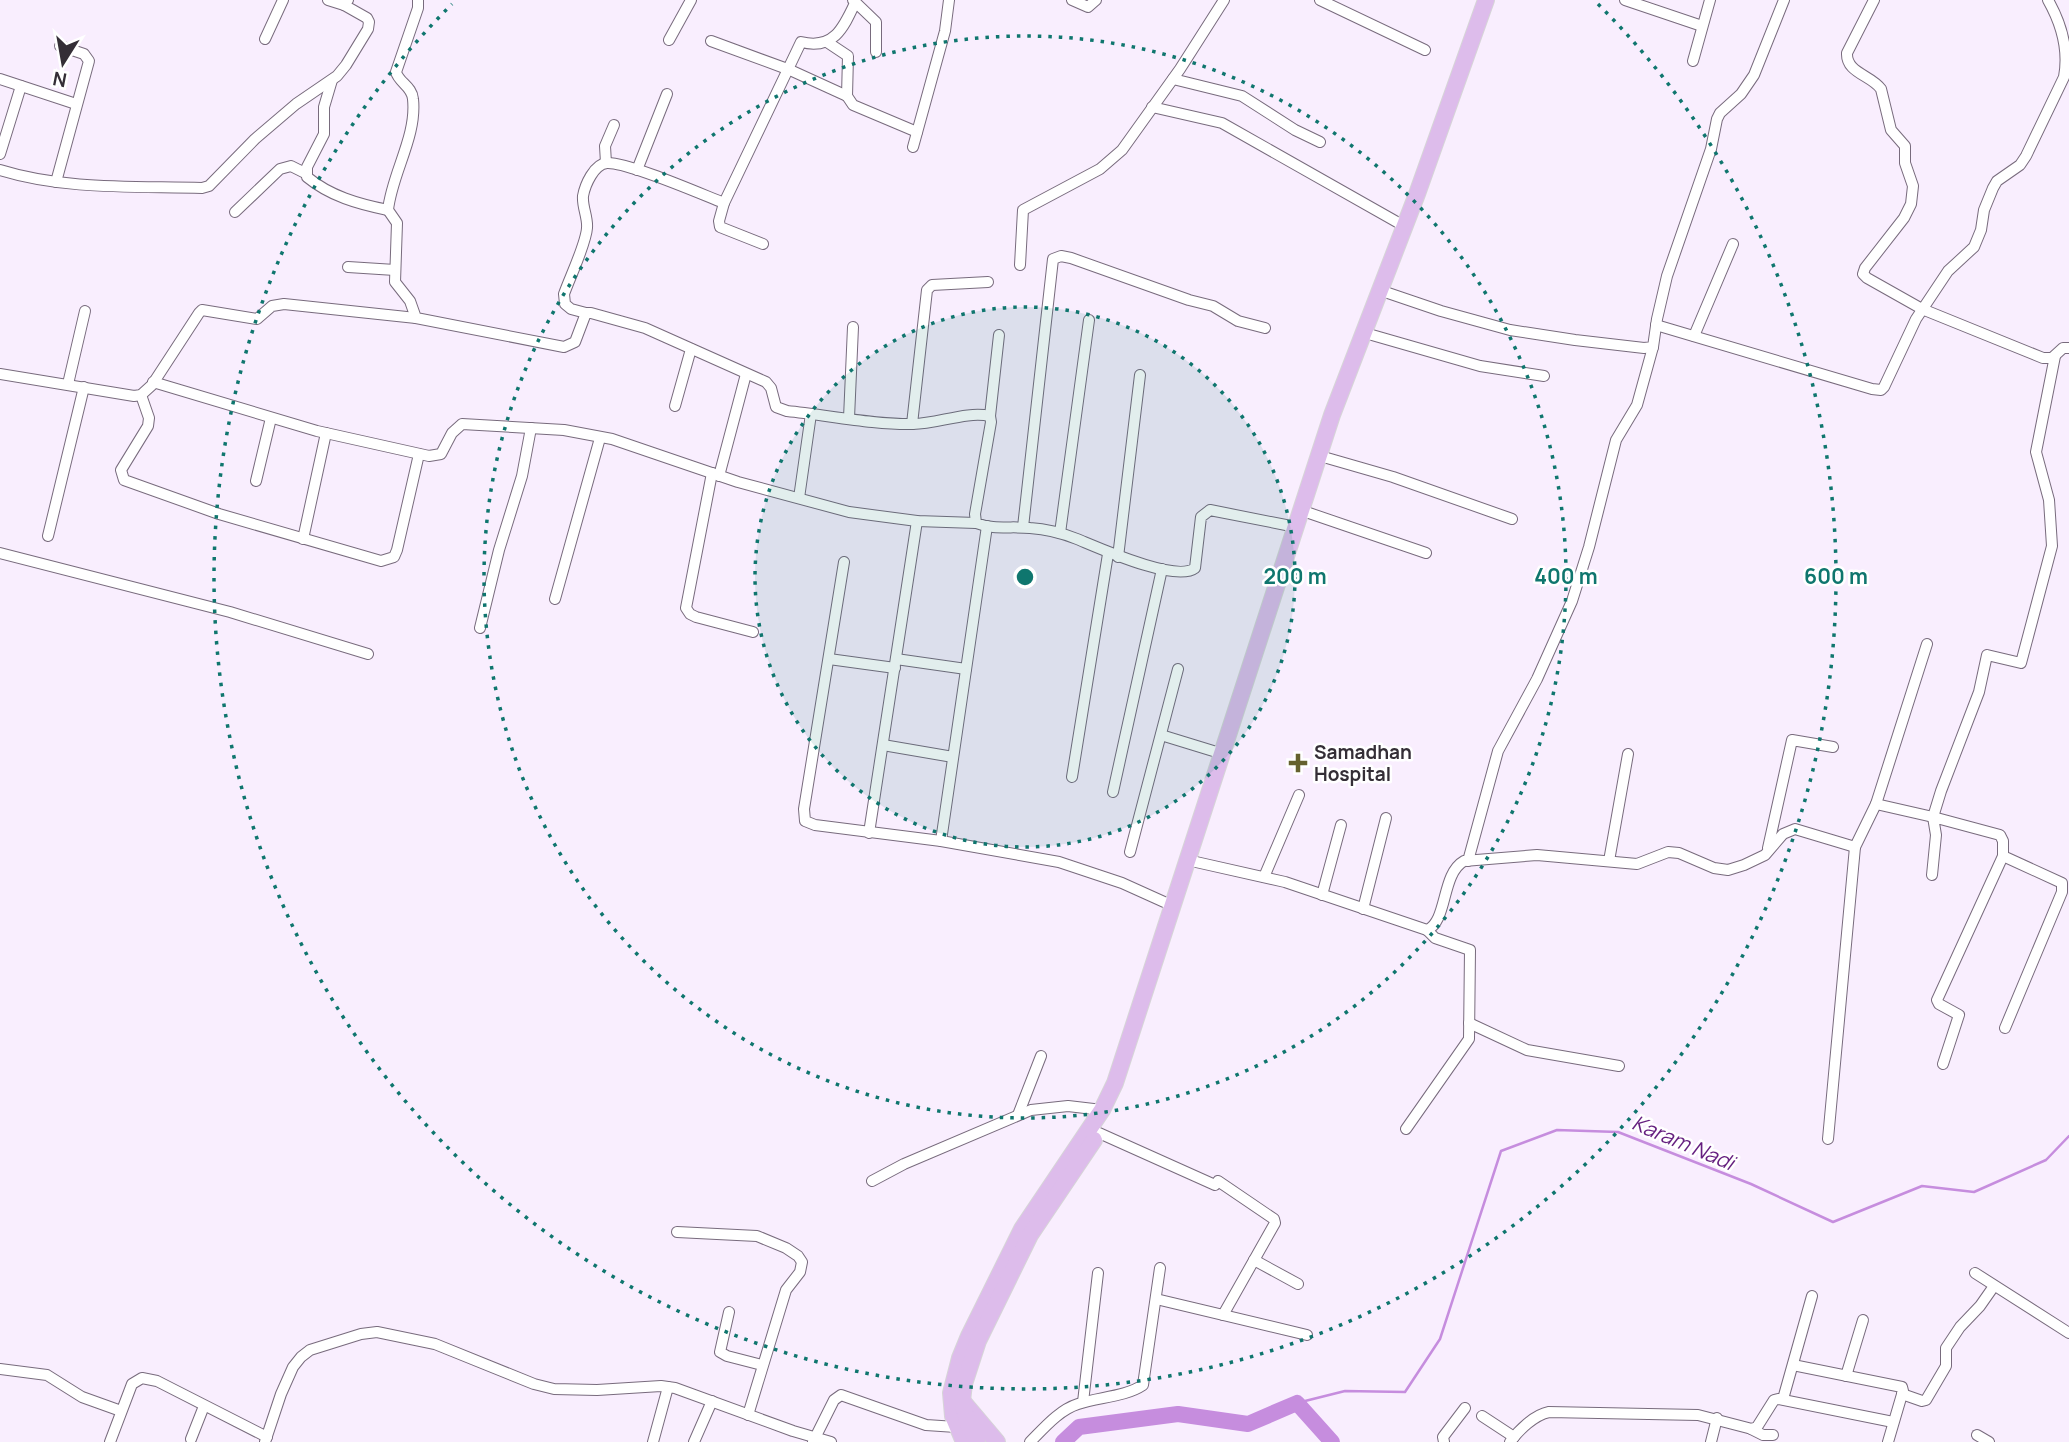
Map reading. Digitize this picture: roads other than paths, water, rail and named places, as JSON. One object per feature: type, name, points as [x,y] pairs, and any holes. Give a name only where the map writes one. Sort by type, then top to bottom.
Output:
[{"type":"main road","points":[[964,1439],[952,1405],[969,1336],[1007,1254],[1102,1110],[1119,1072],[1296,527],[1486,0]]},
{"type":"main road","points":[[964,1439],[968,1424],[959,1382],[1021,1253],[1043,1214],[1115,1107],[1130,1067],[1357,360],[1372,335],[1495,0]]},
{"type":"main road","points":[[962,1401],[997,1442]]},
{"type":"street","points":[[265,39],[283,0]]},
{"type":"street","points":[[0,170],[24,178],[56,182],[202,188],[209,186],[255,139],[346,65],[369,24],[367,18],[346,3],[328,0]]},
{"type":"street","points":[[416,318],[408,298],[395,282],[391,214],[411,127],[412,95],[396,72],[418,8],[418,0]]},
{"type":"street","points":[[669,40],[691,0]]},
{"type":"street","points":[[914,147],[945,31],[949,0]]},
{"type":"street","points":[[1072,0],[1088,7],[1096,0]]},
{"type":"street","points":[[1020,265],[1023,210],[1100,170],[1122,150],[1173,79],[1224,0]]},
{"type":"street","points":[[1320,0],[1425,50]]},
{"type":"street","points":[[1625,0],[1702,26]]},
{"type":"street","points":[[1693,61],[1710,0]]},
{"type":"street","points":[[1468,861],[1497,751],[1537,679],[1575,592],[1616,440],[1637,405],[1653,347],[1667,276],[1711,149],[1717,119],[1741,94],[1754,75],[1784,0]]},
{"type":"street","points":[[1874,0],[1847,53],[1847,59],[1853,69],[1880,86],[1891,130],[1905,146],[1905,163],[1913,186],[1913,198],[1905,218],[1863,274],[1922,309],[2043,358],[2049,359],[2063,348],[2069,348]]},
{"type":"street","points":[[1656,324],[1859,386],[1881,390],[1922,309],[1948,271],[1974,247],[1993,188],[1997,181],[2020,165],[2026,156],[2064,77],[2067,67],[2065,35],[2048,0]]},
{"type":"street","points":[[763,244],[720,227],[719,221],[724,203],[801,42],[816,46],[827,42],[842,30],[854,2],[876,22],[876,52]]},
{"type":"street","points":[[711,41],[847,96],[853,105],[917,132]]},
{"type":"street","points":[[827,42],[848,56],[847,96]]},
{"type":"street","points":[[56,182],[89,61],[84,54],[60,46]]},
{"type":"street","points":[[0,79],[76,104]]},
{"type":"street","points":[[305,173],[324,134],[324,107],[332,79]]},
{"type":"street","points":[[1173,79],[1242,96],[1295,130],[1320,142]]},
{"type":"street","points":[[0,155],[21,86]]},
{"type":"street","points":[[637,170],[667,94]]},
{"type":"street","points":[[1152,107],[1222,123],[1404,226]]},
{"type":"street","points":[[607,163],[606,146],[614,125]]},
{"type":"street","points":[[724,203],[637,170],[607,163],[598,167],[586,187],[583,207],[587,227],[564,294],[565,304],[571,309],[600,314],[645,328],[766,382],[771,388],[776,407],[787,411],[912,424],[976,415],[990,416]]},
{"type":"street","points":[[235,212],[281,169],[291,166],[305,173],[319,187],[391,214]]},
{"type":"street","points":[[1694,336],[1733,244]]},
{"type":"street","points":[[1023,527],[1053,259],[1061,256],[1071,258],[1213,306],[1238,321],[1265,328]]},
{"type":"street","points":[[348,267],[395,270]]},
{"type":"street","points":[[912,424],[927,290],[932,285],[988,282]]},
{"type":"street","points":[[1388,293],[1441,311],[1536,335],[1653,347]]},
{"type":"street","points":[[0,374],[141,395],[153,382],[202,310],[257,319],[272,306],[284,304],[416,318],[564,346],[575,342],[586,313]]},
{"type":"street","points":[[68,384],[85,312]]},
{"type":"street","points":[[1060,533],[1089,320]]},
{"type":"street","points":[[849,418],[853,327]]},
{"type":"street","points":[[976,523],[975,514],[990,437],[999,335]]},
{"type":"street","points":[[1372,335],[1480,366],[1544,376]]},
{"type":"street","points":[[675,406],[691,349]]},
{"type":"street","points":[[1933,875],[1936,835],[1933,817],[1979,692],[1987,655],[2023,662],[2052,546],[2049,500],[2036,452],[2055,356]]},
{"type":"street","points":[[746,374],[715,474],[686,608],[696,617],[753,632]]},
{"type":"street","points":[[1072,777],[1113,555],[1140,375]]},
{"type":"street","points":[[153,382],[326,433],[429,456],[441,454],[452,433],[462,424],[565,430],[612,439],[715,474],[849,512],[917,521],[1023,527],[1060,533],[1113,555],[1162,569],[1187,572],[1195,568],[1201,517],[1210,510],[1296,527]]},
{"type":"street","points":[[48,536],[84,387]]},
{"type":"street","points":[[141,395],[149,418],[148,426],[123,466],[121,473],[124,480],[219,514],[381,561],[394,557],[419,454]]},
{"type":"street","points":[[799,498],[811,414]]},
{"type":"street","points":[[256,481],[271,418]]},
{"type":"street","points":[[480,628],[499,550],[522,476],[531,428]]},
{"type":"street","points":[[303,539],[326,433]]},
{"type":"street","points":[[555,598],[600,438]]},
{"type":"street","points":[[1327,458],[1393,477],[1512,519]]},
{"type":"street","points":[[1309,513],[1426,553]]},
{"type":"street","points":[[869,833],[917,521]]},
{"type":"street","points":[[941,841],[987,526]]},
{"type":"street","points":[[0,554],[230,612],[368,654]]},
{"type":"street","points":[[844,562],[805,821],[869,833],[941,841],[1074,866],[1122,883],[1172,906]]},
{"type":"street","points":[[1113,792],[1162,569]]},
{"type":"street","points":[[1828,1139],[1855,847],[1876,804],[1927,644]]},
{"type":"street","points":[[829,659],[966,670]]},
{"type":"street","points":[[1130,852],[1178,669]]},
{"type":"street","points":[[1161,735],[1223,754]]},
{"type":"street","points":[[1768,852],[1792,740],[1833,747]]},
{"type":"street","points":[[883,745],[953,757]]},
{"type":"street","points":[[1609,861],[1628,754]]},
{"type":"street","points":[[1264,877],[1299,795]]},
{"type":"street","points":[[1876,804],[2000,835],[2003,841],[2003,856],[1937,1000],[1939,1004],[1959,1015],[1943,1064]]},
{"type":"street","points":[[1363,909],[1386,818]]},
{"type":"street","points":[[1322,895],[1341,825]]},
{"type":"street","points":[[1427,930],[1436,923],[1455,869],[1461,862],[1537,855],[1639,864],[1663,853],[1674,852],[1714,868],[1728,870],[1768,852],[1783,834],[1795,829],[1855,847]]},
{"type":"street","points":[[2003,856],[2058,880],[2063,888],[2005,1028]]},
{"type":"street","points":[[1196,862],[1264,877],[1322,895],[1427,930],[1435,938],[1470,950],[1468,1042],[1406,1129]]},
{"type":"street","points":[[1469,1023],[1527,1050],[1619,1066]]},
{"type":"street","points":[[1018,1115],[1041,1056]]},
{"type":"street","points":[[872,1181],[904,1164],[1043,1107],[1068,1106],[1102,1110]]},
{"type":"street","points":[[1099,1133],[1217,1183],[1275,1221],[1223,1315]]},
{"type":"street","points":[[677,1232],[757,1236],[799,1256],[802,1267],[786,1290],[748,1415]]},
{"type":"street","points":[[1254,1260],[1298,1284]]},
{"type":"street","points":[[1030,1442],[1067,1409],[1143,1385],[1160,1268]]},
{"type":"street","points":[[1083,1402],[1098,1273]]},
{"type":"street","points":[[1975,1273],[2069,1333]]},
{"type":"street","points":[[1902,1394],[1926,1401],[1946,1366],[1945,1348],[1994,1286]]},
{"type":"street","points":[[1783,1399],[1812,1296]]},
{"type":"street","points":[[1156,1299],[1307,1335]]},
{"type":"street","points":[[729,1311],[720,1352],[762,1366]]},
{"type":"street","points":[[1846,1376],[1863,1320]]},
{"type":"street","points":[[110,1442],[132,1384],[142,1378],[157,1381],[266,1440],[281,1394],[293,1367],[301,1357],[310,1350],[361,1334],[377,1332],[435,1344],[534,1384],[554,1389],[668,1387],[814,1440],[831,1442]]},
{"type":"street","points":[[1793,1365],[1902,1387],[1888,1442]]},
{"type":"street","points":[[0,1369],[47,1375],[82,1397],[121,1411]]},
{"type":"street","points":[[653,1442],[668,1387]]},
{"type":"street","points":[[814,1440],[834,1400],[841,1395],[964,1439]]},
{"type":"street","points":[[1751,1429],[1757,1427],[1774,1401],[1783,1399],[1893,1422]]},
{"type":"street","points":[[694,1442],[712,1401]]},
{"type":"street","points":[[191,1439],[204,1406]]},
{"type":"street","points":[[1444,1442],[1443,1437],[1465,1408]]},
{"type":"street","points":[[1482,1416],[1512,1439],[1545,1412],[1698,1415],[1717,1418],[1763,1435],[1773,1434]]},
{"type":"street","points":[[1711,1442],[1717,1418]]},
{"type":"street","points":[[1977,1435],[1989,1442]]},
{"type":"waterway","name":"Karam Nadi","points":[[1297,1403],[1345,1391],[1405,1392],[1440,1339],[1501,1151],[1557,1130],[1618,1132],[1751,1184],[1833,1222],[1922,1186],[1974,1192],[2046,1160],[2069,1136]]},
{"type":"waterway","points":[[1063,1442],[1079,1427],[1178,1414],[1248,1424],[1297,1403],[1332,1442]]},
{"type":"place","name":"Samadhan Hospital","points":[[1298,763]]}]
